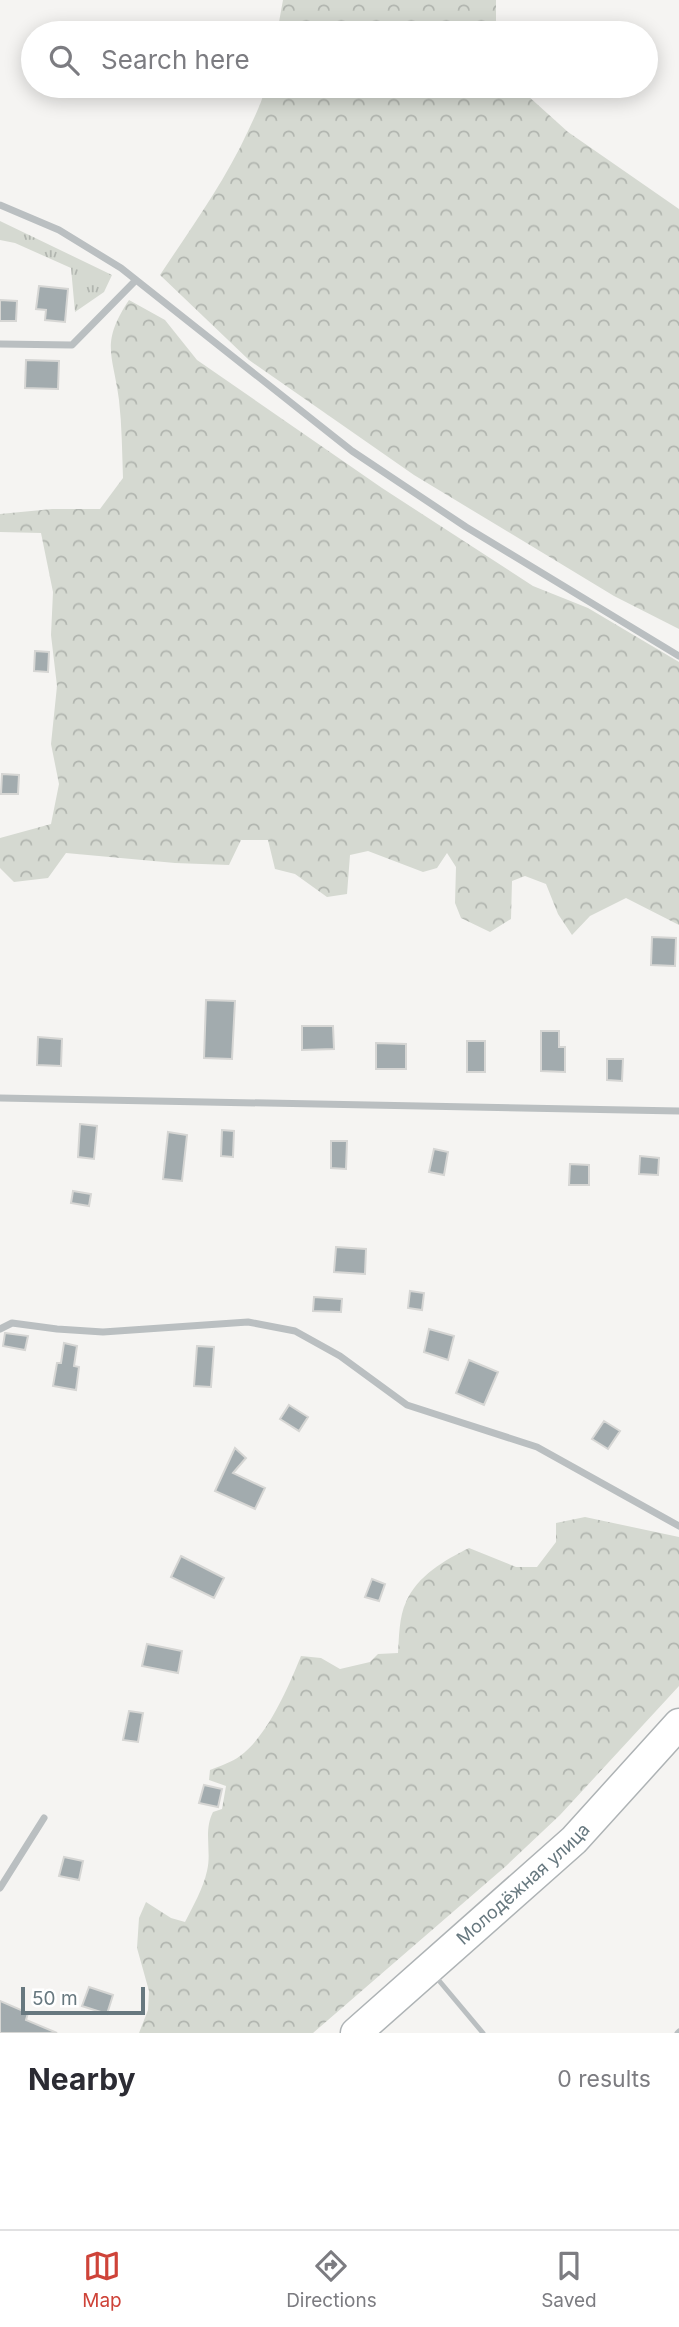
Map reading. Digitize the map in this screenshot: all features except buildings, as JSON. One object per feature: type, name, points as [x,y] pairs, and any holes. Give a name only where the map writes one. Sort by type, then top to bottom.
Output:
[{"type":"main road","name":"Молодёжная улица","points":[[356,2033],[574,1840],[679,1724]]},
{"type":"street","points":[[0,205],[59,230],[136,280],[352,451],[466,527],[679,656]]},
{"type":"street","points":[[0,344],[72,345],[136,280]]},
{"type":"street","points":[[0,1098],[679,1111]]},
{"type":"street","points":[[0,1329],[12,1323],[103,1332],[248,1322],[295,1331],[340,1356],[407,1405],[537,1447],[679,1526]]},
{"type":"street","points":[[0,1888],[44,1818]]},
{"type":"lane","points":[[429,1968],[483,2033]]},
{"type":"green space","points":[[283,0],[496,0],[496,21],[279,21]]},
{"type":"green space","points":[[262,98],[530,98],[568,132],[679,209],[679,629],[614,596],[414,475],[249,360],[160,275],[207,205]]},
{"type":"green space","points":[[0,221],[112,275],[104,292],[75,312],[71,268],[15,243],[0,240]]},
{"type":"green space","points":[[129,300],[165,320],[197,360],[382,488],[533,586],[588,608],[679,662],[679,925],[626,898],[590,916],[572,935],[558,914],[546,884],[525,876],[512,881],[511,919],[490,932],[461,918],[455,903],[456,867],[447,853],[437,868],[423,872],[368,851],[350,855],[347,894],[327,897],[295,874],[275,869],[268,840],[241,840],[229,865],[66,853],[48,878],[14,882],[0,868],[0,838],[51,824],[59,784],[51,744],[57,686],[51,635],[53,592],[41,533],[0,532],[0,514],[52,509],[100,509],[123,478],[120,410],[111,349],[114,328]]},
{"type":"green space","points":[[585,1517],[679,1537],[679,1686],[560,1815],[506,1866],[313,2033],[139,2033],[148,2010],[149,1991],[137,1948],[139,1918],[146,1902],[171,1918],[185,1922],[205,1878],[210,1819],[213,1812],[222,1809],[226,1786],[209,1780],[210,1770],[240,1756],[260,1736],[283,1696],[301,1656],[321,1658],[340,1669],[370,1662],[378,1654],[398,1653],[406,1602],[417,1584],[433,1570],[469,1548],[516,1567],[537,1567],[556,1542],[556,1523]]}]
